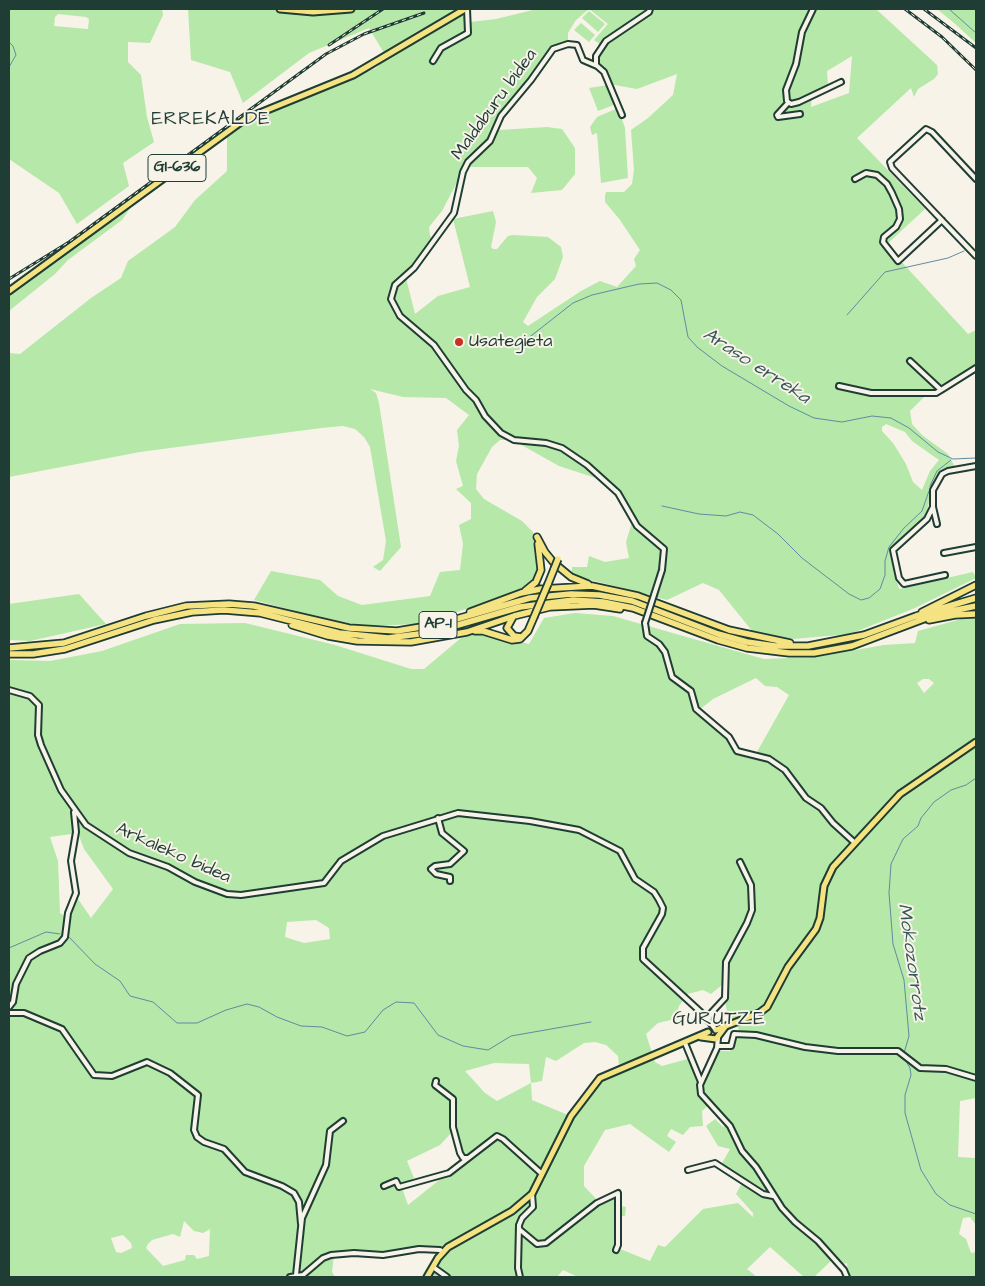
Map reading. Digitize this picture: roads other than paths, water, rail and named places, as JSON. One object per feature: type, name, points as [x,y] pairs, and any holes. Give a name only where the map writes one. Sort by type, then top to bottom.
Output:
[{"type":"highway","points":[[521,593],[536,582],[541,570],[537,537],[545,552],[554,563],[571,577],[592,586],[638,596],[729,630],[754,637],[808,646]]},
{"type":"highway","points":[[260,613],[270,618],[328,636],[357,641],[411,642],[483,631],[512,640],[520,639],[525,635],[534,617],[560,558]]},
{"type":"highway","points":[[916,616],[930,607],[976,585]]},
{"type":"highway","points":[[453,621],[457,616],[521,593],[555,587],[592,586]]},
{"type":"highway","name":"AP-1","points":[[9,648],[64,643],[166,610],[207,604],[265,608],[330,624],[369,630],[411,629],[453,621],[539,597],[591,595],[632,601],[736,639],[775,646],[808,646],[850,640],[916,616],[976,598]]},
{"type":"highway","name":"AP-1","points":[[9,654],[32,654],[65,649],[154,620],[192,612],[224,610],[260,613],[340,633],[380,638],[434,632],[520,607],[554,601],[603,602],[644,612],[726,643],[756,650],[789,653],[834,650],[937,614],[976,606]]},
{"type":"highway","points":[[467,632],[514,616],[550,607],[574,605],[644,612]]},
{"type":"highway","points":[[903,627],[955,615],[976,614]]},
{"type":"highway","points":[[514,616],[508,624],[509,631],[516,637],[525,635]]},
{"type":"main road","points":[[280,9],[313,12],[351,9]]},
{"type":"main road","name":"GI-636","points":[[9,291],[240,122],[352,75],[466,9]]},
{"type":"main road","points":[[427,1277],[443,1252],[455,1242],[512,1211],[530,1196],[571,1116],[600,1078],[698,1038],[714,1036],[725,1027],[767,1007],[786,971],[816,929],[824,886],[829,874],[900,794],[976,742]]},
{"type":"street","points":[[433,61],[440,48],[468,33],[466,9]]},
{"type":"street","points":[[622,115],[604,72],[597,66],[596,56],[606,41],[649,12],[650,9]]},
{"type":"street","points":[[788,103],[786,90],[796,64],[802,32],[813,9]]},
{"type":"street","name":"Maldaburu bidea","points":[[597,66],[583,60],[577,45],[568,44],[553,49],[502,116],[490,142],[468,162],[463,172],[454,213],[414,268],[392,290],[391,299],[400,316],[434,345],[466,390],[476,400],[485,416],[502,432],[514,440],[546,443],[562,448],[587,465],[618,493],[640,530],[664,549],[664,562],[645,623],[647,636],[659,644],[664,652],[672,676],[691,691],[696,709],[729,737],[737,751],[770,759],[785,770],[802,794],[855,843]]},
{"type":"street","points":[[800,114],[778,117],[777,115],[788,103],[807,99],[841,82]]},
{"type":"street","points":[[976,179],[932,132],[926,129],[891,160],[890,166],[976,256]]},
{"type":"street","points":[[855,179],[866,173],[877,175],[887,184],[892,193],[899,209],[900,220],[896,227],[884,237],[883,242],[898,261],[942,220]]},
{"type":"street","points":[[910,362],[941,390]]},
{"type":"street","points":[[839,386],[871,392],[936,393],[976,368]]},
{"type":"street","points":[[937,524],[933,507],[934,490],[942,474],[948,471],[976,466]]},
{"type":"street","points":[[933,507],[927,519],[893,550],[898,578],[904,584],[945,575]]},
{"type":"street","points":[[944,553],[976,547]]},
{"type":"street","name":"Arkaleko bidea","points":[[9,690],[30,696],[39,705],[39,740],[61,790],[74,810],[94,832],[122,850],[168,867],[209,887],[234,895],[324,883],[341,861],[350,854],[392,832],[458,813],[570,827],[620,851],[635,879],[654,892],[663,908],[662,914],[643,948],[644,961],[709,1022]]},
{"type":"street","points":[[9,1007],[13,1002],[16,984],[29,958],[40,950],[63,941],[68,913],[76,893],[71,860],[76,832],[74,810]]},
{"type":"street","points":[[438,818],[442,833],[464,851],[450,864],[435,866],[431,869],[436,874],[450,877],[450,882]]},
{"type":"street","points":[[740,862],[751,885],[752,910],[748,923],[726,962],[724,998],[711,1013],[709,1022],[714,1036],[710,1062],[700,1088],[704,1098],[730,1126],[742,1150],[756,1167],[773,1196],[790,1217],[818,1241],[844,1270],[847,1277]]},
{"type":"street","points":[[9,1013],[24,1013],[62,1029],[94,1075],[112,1076],[147,1062],[170,1073],[198,1095],[194,1130],[197,1137],[204,1142],[224,1149],[245,1172],[282,1186],[294,1193],[299,1202],[301,1244],[296,1275]]},
{"type":"street","points":[[714,1036],[731,1046],[734,1034],[756,1035],[805,1047],[838,1051],[891,1050],[904,1054],[914,1066],[920,1068],[946,1069],[976,1078]]},
{"type":"street","points":[[685,1043],[701,1082]]},
{"type":"street","points":[[436,1081],[435,1085],[452,1099],[453,1127],[460,1153],[464,1158],[468,1158]]},
{"type":"street","points":[[300,1224],[326,1165],[330,1131],[344,1121]]},
{"type":"street","points":[[384,1186],[396,1181],[399,1187],[449,1173],[498,1136],[542,1174]]},
{"type":"street","points":[[688,1170],[715,1163],[763,1194],[773,1196]]},
{"type":"street","points":[[519,1229],[537,1244],[546,1243],[597,1203],[618,1192],[618,1244],[616,1250]]},
{"type":"street","points":[[520,1277],[519,1229],[522,1218],[531,1209],[530,1196]]},
{"type":"street","points":[[290,1277],[303,1275],[323,1258],[331,1255],[354,1253],[383,1254],[419,1249],[440,1250],[443,1252]]},
{"type":"street","points":[[433,1267],[447,1277]]},
{"type":"waterway","points":[[949,9],[976,33]]},
{"type":"waterway","points":[[9,42],[13,46],[16,55],[9,67]]},
{"type":"waterway","points":[[847,315],[885,272],[948,258],[964,251]]},
{"type":"waterway","name":"Araso erreka","points":[[502,342],[509,344],[527,339],[573,303],[592,295],[639,284],[657,283],[671,290],[681,300],[688,337],[697,347],[722,366],[789,406],[814,418],[842,422],[872,416],[891,418],[909,428],[938,452],[953,459],[976,458]]},
{"type":"waterway","points":[[930,486],[937,471],[951,460]]},
{"type":"waterway","points":[[662,506],[699,514],[726,516],[740,512],[753,515],[778,534],[802,558],[849,594],[861,600],[869,598],[880,589],[885,575],[885,561],[889,547],[904,528],[922,511],[929,491]]},
{"type":"waterway","name":"Mokozorrotz","points":[[904,1053],[909,1036],[904,980],[893,944],[889,893],[891,864],[903,839],[918,826],[921,818],[934,802],[951,790],[966,785],[976,778]]},
{"type":"waterway","points":[[9,948],[46,932],[60,934]]},
{"type":"waterway","points":[[68,936],[95,964],[120,981],[130,996],[153,1002],[177,1023],[197,1023],[226,1010],[247,1004],[259,1007],[277,1017],[301,1026],[322,1027],[347,1036],[365,1032],[383,1010],[396,1002],[414,1003],[438,1035],[463,1046],[488,1050],[511,1036],[591,1022]]},
{"type":"waterway","name":"Mokozorrotz","points":[[904,1057],[910,1068],[911,1075],[905,1095],[905,1113],[921,1170],[936,1194],[950,1205],[976,1214]]},
{"type":"railway","points":[[329,45],[383,9]]},
{"type":"railway","points":[[905,9],[942,37],[976,70]]},
{"type":"railway","points":[[924,9],[976,48]]},
{"type":"railway","points":[[9,279],[69,242],[326,54],[364,34],[424,13]]},
{"type":"place","name":"Usategieta","points":[[459,342]]},
{"type":"district","name":"ERREKALDE","points":[[211,120]]},
{"type":"district","name":"GURUTZE","points":[[719,1020]]}]
